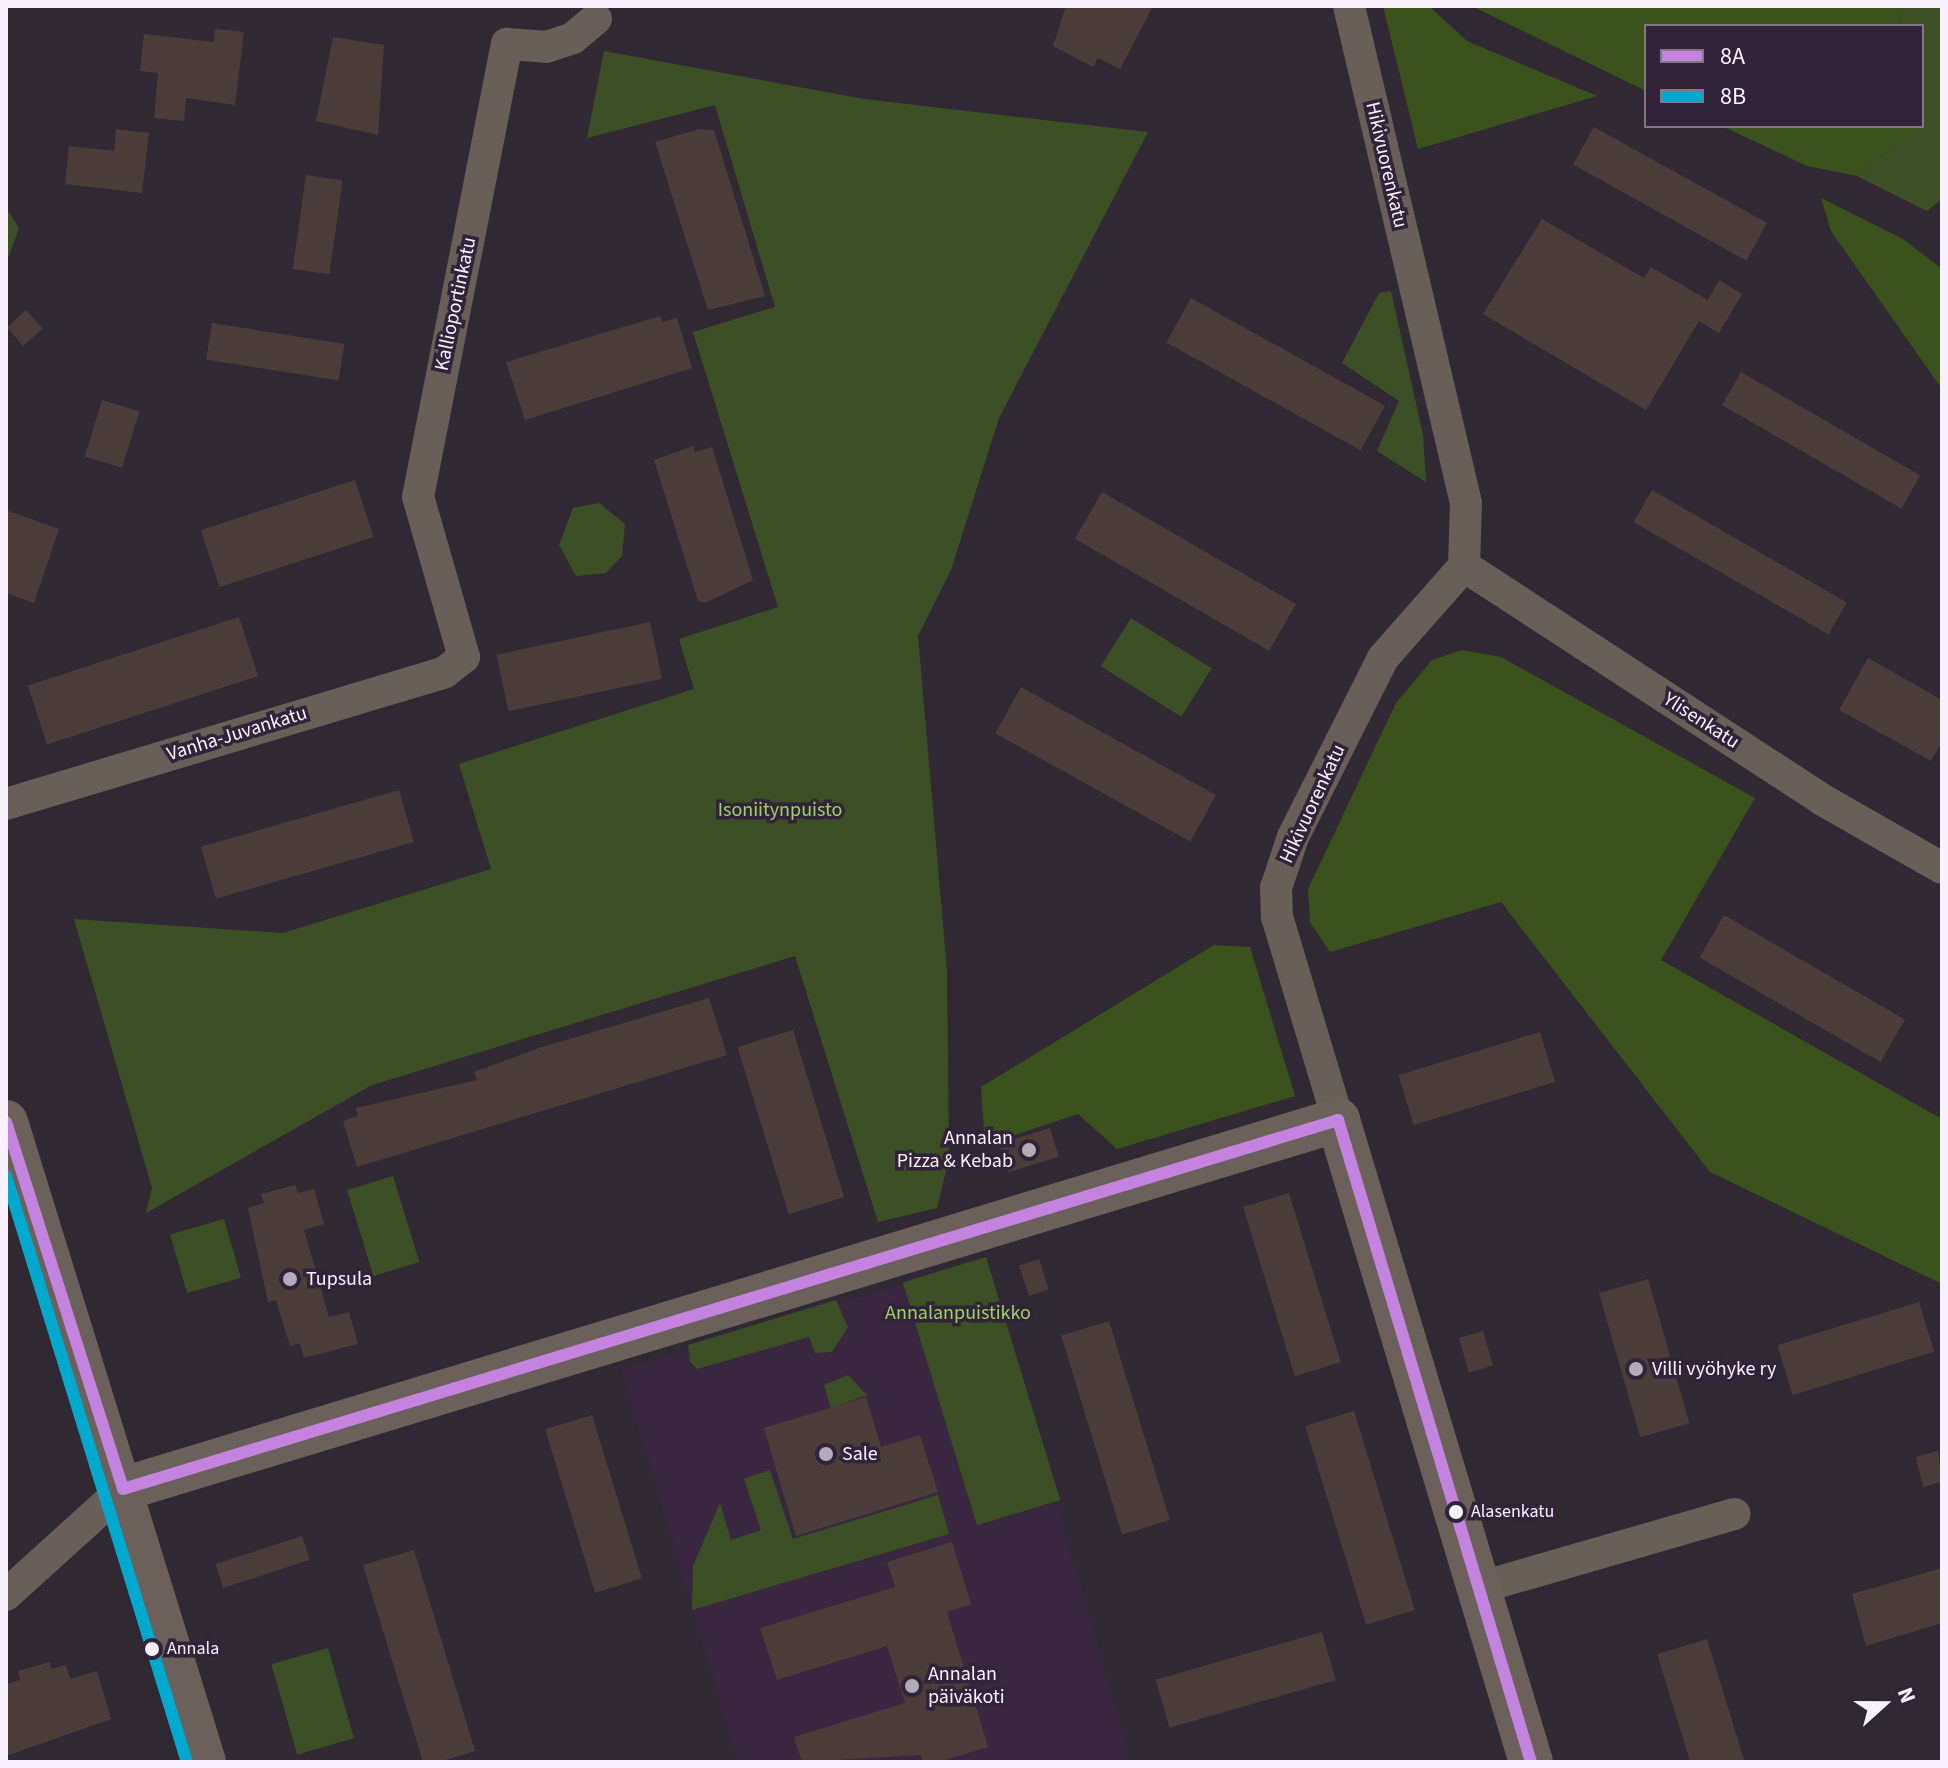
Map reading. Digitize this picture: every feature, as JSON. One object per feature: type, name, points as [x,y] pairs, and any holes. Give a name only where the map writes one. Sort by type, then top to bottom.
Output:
[{"type":"street","name":"Hikivuorenkatu","points":[[1349,6],[1466,503],[1464,566],[1383,658],[1293,837],[1276,888],[1277,917],[1531,1762]]},
{"type":"street","name":"Kallioportinkatu","points":[[464,657],[418,497],[507,44],[546,47],[573,38],[596,19]]},
{"type":"street","name":"Ylisenkatu","points":[[1464,566],[1821,799],[1942,868]]},
{"type":"street","name":"Vanha-Juvankatu","points":[[6,804],[445,672],[464,657]]},
{"type":"street","points":[[6,1595],[123,1489],[1338,1120]]},
{"type":"street","points":[[6,1122],[123,1489],[204,1762]]},
{"type":"street","points":[[1478,1588],[1735,1514]]},
{"type":"shaded area","points":[[903,1284],[978,1525],[1056,1502],[1131,1762],[738,1762],[622,1370]]},
{"type":"green space","points":[[1383,6],[1429,6],[1467,41],[1597,96],[1418,149]]},
{"type":"green space","points":[[1472,6],[1897,6],[1901,24],[1644,24],[1644,90]]},
{"type":"green space","points":[[1897,6],[1942,6],[1942,199],[1927,211],[1857,176],[1918,128],[1924,128],[1924,24],[1901,24]]},
{"type":"green space","name":"Isoniitynpuisto","points":[[604,51],[864,99],[1148,132],[999,418],[951,570],[918,636],[947,971],[949,1159],[937,1208],[878,1222],[795,956],[372,1085],[146,1213],[152,1188],[74,919],[283,933],[491,869],[459,764],[694,689],[679,639],[778,607],[693,332],[775,307],[715,105],[587,138]]},
{"type":"green space","points":[[1726,128],[1918,128],[1857,176],[1807,166]]},
{"type":"green space","points":[[1821,198],[1903,239],[1942,269],[1942,389],[1831,231]]},
{"type":"green space","points":[[6,208],[19,228],[6,264]]},
{"type":"green space","points":[[1391,291],[1423,435],[1426,482],[1377,451],[1399,401],[1342,363],[1379,293]]},
{"type":"green space","points":[[599,503],[625,524],[622,556],[606,573],[576,576],[559,545],[573,508]]},
{"type":"green space","points":[[1131,618],[1212,668],[1181,717],[1101,666]]},
{"type":"green space","points":[[1462,650],[1501,657],[1755,798],[1661,960],[1942,1119],[1942,1284],[1710,1172],[1501,902],[1330,952],[1310,922],[1308,889],[1396,703],[1432,660]]},
{"type":"green space","points":[[1214,945],[1250,947],[1295,1096],[1117,1149],[1078,1114],[985,1145],[981,1087]]},
{"type":"green space","points":[[393,1176],[419,1262],[373,1276],[347,1190]]},
{"type":"green space","points":[[224,1219],[241,1278],[187,1293],[170,1234]]},
{"type":"green space","name":"Annalanpuistikko","points":[[986,1257],[1060,1500],[977,1525],[903,1282]]},
{"type":"green space","points":[[836,1300],[848,1327],[832,1352],[815,1353],[809,1337],[697,1369],[690,1361],[688,1345]]},
{"type":"green space","points":[[848,1375],[867,1395],[831,1408],[824,1385]]},
{"type":"green space","points":[[770,1470],[793,1539],[938,1495],[949,1534],[692,1610],[693,1566],[720,1503],[731,1540],[761,1530],[744,1479]]},
{"type":"green space","points":[[328,1648],[354,1738],[297,1755],[271,1664]]},
{"type":"building","points":[[1066,6],[1153,6],[1120,69],[1098,58],[1093,67],[1053,46]]},
{"type":"building","points":[[215,29],[244,32],[235,105],[186,98],[184,121],[154,118],[158,73],[140,71],[144,34],[214,42]]},
{"type":"building","points":[[333,37],[384,45],[378,135],[316,121]]},
{"type":"building","points":[[1594,127],[1767,223],[1746,261],[1573,165]]},
{"type":"building","points":[[116,129],[149,133],[142,193],[65,184],[69,146],[114,151]]},
{"type":"building","points":[[699,129],[714,130],[765,296],[708,310],[655,142]]},
{"type":"building","points":[[306,175],[343,180],[329,274],[293,269]]},
{"type":"building","points":[[1542,219],[1644,278],[1651,267],[1708,300],[1719,280],[1742,294],[1719,333],[1699,321],[1646,410],[1483,314]]},
{"type":"building","points":[[1191,298],[1385,406],[1360,450],[1166,343]]},
{"type":"building","points":[[26,310],[43,329],[23,346],[7,327]]},
{"type":"building","points":[[660,316],[662,322],[677,318],[692,368],[525,420],[506,362]]},
{"type":"building","points":[[212,323],[344,344],[339,381],[206,360]]},
{"type":"building","points":[[1741,372],[1920,475],[1901,508],[1722,405]]},
{"type":"building","points":[[102,400],[139,411],[122,468],[85,456]]},
{"type":"building","points":[[693,446],[695,452],[712,447],[753,580],[705,603],[698,601],[654,460]]},
{"type":"building","points":[[355,480],[374,537],[219,587],[201,530]]},
{"type":"building","points":[[1652,490],[1847,603],[1828,635],[1634,522]]},
{"type":"building","points":[[1102,492],[1296,604],[1269,651],[1075,539]]},
{"type":"building","points":[[6,510],[59,529],[34,603],[6,593]]},
{"type":"building","points":[[239,617],[258,676],[47,745],[28,686]]},
{"type":"building","points":[[650,622],[662,679],[508,711],[496,655]]},
{"type":"building","points":[[1868,658],[1942,700],[1942,742],[1931,761],[1839,710]]},
{"type":"building","points":[[1021,687],[1216,795],[1190,841],[995,733]]},
{"type":"building","points":[[399,790],[414,842],[216,899],[201,847]]},
{"type":"building","points":[[1724,915],[1905,1019],[1880,1062],[1700,957]]},
{"type":"building","points":[[709,998],[727,1055],[357,1167],[343,1121],[358,1116],[356,1108],[477,1080],[474,1072],[539,1048]]},
{"type":"building","points":[[793,1030],[844,1197],[789,1214],[738,1047]]},
{"type":"building","points":[[1540,1032],[1555,1082],[1414,1125],[1398,1075]]},
{"type":"building","name":"Annalan Pizza & Kebab","points":[[1050,1128],[1059,1157],[1008,1172],[999,1143]]},
{"type":"building","name":"Tupsula","points":[[295,1185],[298,1193],[314,1189],[324,1224],[304,1230],[329,1317],[349,1312],[358,1344],[304,1358],[300,1343],[290,1346],[276,1300],[268,1302],[248,1208],[264,1203],[261,1194]]},
{"type":"building","points":[[1289,1193],[1341,1362],[1295,1376],[1243,1207]]},
{"type":"building","points":[[1039,1259],[1049,1289],[1029,1296],[1019,1265]]},
{"type":"building","points":[[1648,1279],[1689,1423],[1640,1437],[1599,1293]]},
{"type":"building","points":[[1919,1302],[1934,1352],[1793,1395],[1777,1345]]},
{"type":"building","points":[[1109,1321],[1170,1520],[1122,1535],[1061,1336]]},
{"type":"building","points":[[1483,1331],[1493,1366],[1469,1372],[1459,1338]]},
{"type":"building","points":[[866,1397],[881,1447],[920,1435],[938,1492],[796,1536],[764,1428]]},
{"type":"building","points":[[1354,1411],[1415,1610],[1366,1625],[1305,1426]]},
{"type":"building","points":[[592,1415],[642,1579],[595,1593],[545,1429]]},
{"type":"building","points":[[1938,1451],[1942,1482],[1923,1487],[1916,1457]]},
{"type":"building","points":[[302,1536],[310,1560],[223,1588],[215,1564]]},
{"type":"building","points":[[952,1542],[971,1604],[947,1612],[988,1747],[939,1762],[923,1762],[921,1755],[802,1762],[794,1737],[905,1703],[887,1646],[777,1680],[760,1628],[895,1587],[887,1562]]},
{"type":"building","points":[[414,1550],[475,1751],[439,1762],[423,1762],[363,1565]]},
{"type":"building","points":[[1942,1568],[1942,1623],[1866,1646],[1852,1594]]},
{"type":"building","points":[[1322,1632],[1336,1680],[1169,1728],[1156,1680]]},
{"type":"building","points":[[1707,1639],[1745,1762],[1690,1762],[1657,1654]]},
{"type":"building","points":[[50,1662],[51,1669],[66,1665],[70,1679],[97,1671],[111,1719],[6,1756],[6,1684],[20,1680],[18,1671]]},
{"type":"transit line","name":"8A","points":[[1338,1120],[1531,1762]]},
{"type":"transit line","name":"8A","points":[[123,1489],[1338,1120]]},
{"type":"transit line","name":"8A","points":[[6,1122],[123,1489]]},
{"type":"transit line","name":"8B","points":[[6,1176],[187,1762]]},
{"type":"place","name":"Annalan Pizza & Kebab","points":[[1029,1150]]},
{"type":"place","name":"Tupsula","points":[[290,1279]]},
{"type":"place","name":"Villi vyöhyke ry","points":[[1636,1369]]},
{"type":"place","name":"Sale","points":[[826,1454]]},
{"type":"place","name":"Alasenkatu","points":[[1456,1512]]},
{"type":"place","name":"Annala","points":[[152,1649]]},
{"type":"place","name":"Annalan päiväkoti","points":[[912,1686]]}]
